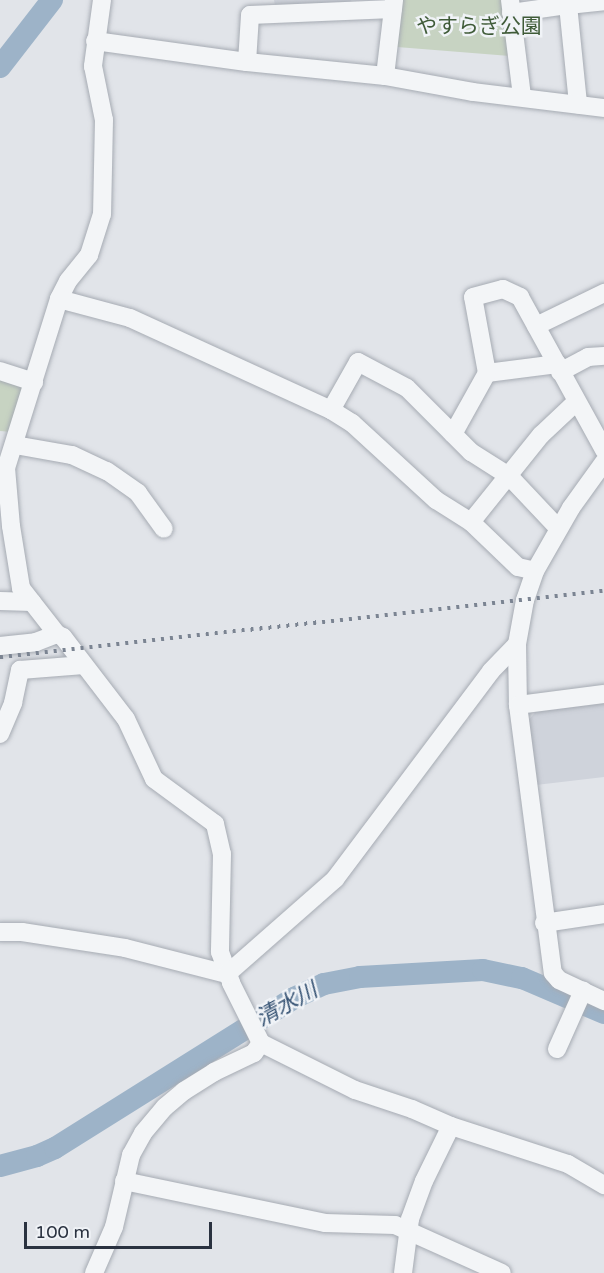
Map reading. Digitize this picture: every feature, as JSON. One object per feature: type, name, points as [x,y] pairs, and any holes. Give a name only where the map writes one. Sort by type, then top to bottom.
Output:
[{"type":"street","points":[[102,0],[93,66],[104,120],[102,214],[89,255],[68,282],[59,299],[15,445],[3,467],[21,588],[57,634],[63,637],[126,719],[154,779],[215,824],[222,854],[220,952],[227,974],[261,1043],[355,1090],[417,1111],[451,1126],[568,1164],[604,1185]]},
{"type":"street","points":[[522,96],[511,6],[604,1]]},
{"type":"street","points":[[568,4],[578,104]]},
{"type":"street","points":[[247,62],[250,15],[393,5],[385,76]]},
{"type":"street","points":[[95,41],[247,62],[385,76],[473,92],[522,96],[604,108]]},
{"type":"street","points":[[453,434],[487,373],[473,297],[503,289],[520,297],[604,450]]},
{"type":"street","points":[[536,326],[604,293]]},
{"type":"street","points":[[59,299],[130,318],[331,410],[352,423],[436,500],[471,522],[518,567],[535,571]]},
{"type":"street","points":[[487,373],[559,368],[588,357],[604,356]]},
{"type":"street","points":[[331,410],[358,362],[407,388],[471,452],[508,476],[558,528]]},
{"type":"street","points":[[0,371],[34,382]]},
{"type":"street","points":[[471,522],[541,435],[576,402]]},
{"type":"street","points":[[15,445],[72,455],[107,471],[138,493],[164,529]]},
{"type":"street","points":[[604,462],[558,528],[535,571],[525,600],[517,644],[518,705],[544,923],[553,976],[580,998],[604,1001]]},
{"type":"street","points":[[0,601],[32,602]]},
{"type":"street","points":[[0,646],[36,642],[57,634]]},
{"type":"street","points":[[227,974],[335,879],[490,671],[517,644]]},
{"type":"street","points":[[0,734],[13,703],[20,670],[84,665]]},
{"type":"street","points":[[518,705],[604,694]]},
{"type":"street","points":[[544,923],[604,915]]},
{"type":"street","points":[[0,932],[22,932],[125,948],[227,974]]},
{"type":"street","points":[[556,1049],[580,998]]},
{"type":"street","points":[[94,1273],[114,1227],[124,1181],[136,1144],[165,1107],[196,1082],[254,1053],[261,1043]]},
{"type":"street","points":[[403,1273],[408,1231],[424,1181],[451,1126]]},
{"type":"street","points":[[124,1181],[325,1223],[354,1225],[382,1223],[408,1231],[502,1273]]},
{"type":"shaded area","points":[[274,0],[351,0],[352,4],[275,6]]},
{"type":"shaded area","points":[[604,702],[604,777],[536,785],[528,721],[537,710]]},
{"type":"green space","name":"やすらぎ公園","points":[[399,0],[504,0],[510,56],[397,47]]},
{"type":"green space","points":[[0,376],[27,390],[11,432],[0,431]]},
{"type":"waterway","points":[[0,67],[52,0]]},
{"type":"waterway","name":"清水川","points":[[0,1166],[37,1156],[55,1148],[294,998],[324,984],[360,977],[483,970],[522,978],[604,1013]]},
{"type":"railway","points":[[0,657],[604,591]]}]
